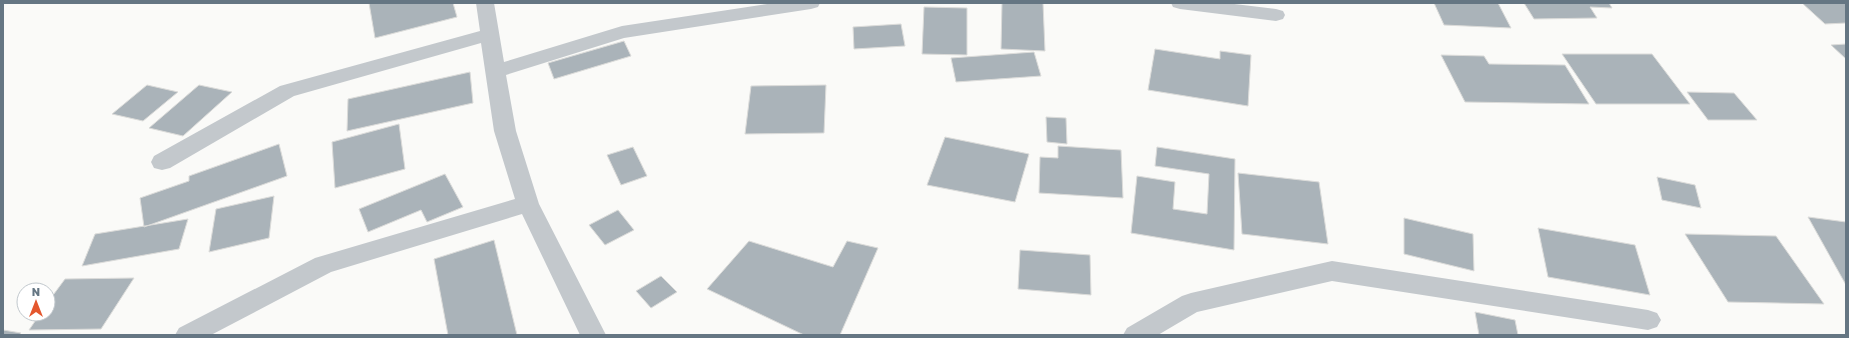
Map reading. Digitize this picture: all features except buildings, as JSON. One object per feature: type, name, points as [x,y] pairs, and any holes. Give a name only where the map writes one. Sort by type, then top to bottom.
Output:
[{"type":"street","points":[[485,3],[505,131],[528,204],[593,335]]},
{"type":"street","points":[[495,72],[622,32],[811,3]]},
{"type":"street","points":[[1180,3],[1276,15]]},
{"type":"street","points":[[162,162],[286,91],[490,34]]},
{"type":"street","points":[[188,335],[323,265],[528,204]]},
{"type":"street","points":[[1136,335],[1191,303],[1332,271],[1648,320]]}]
